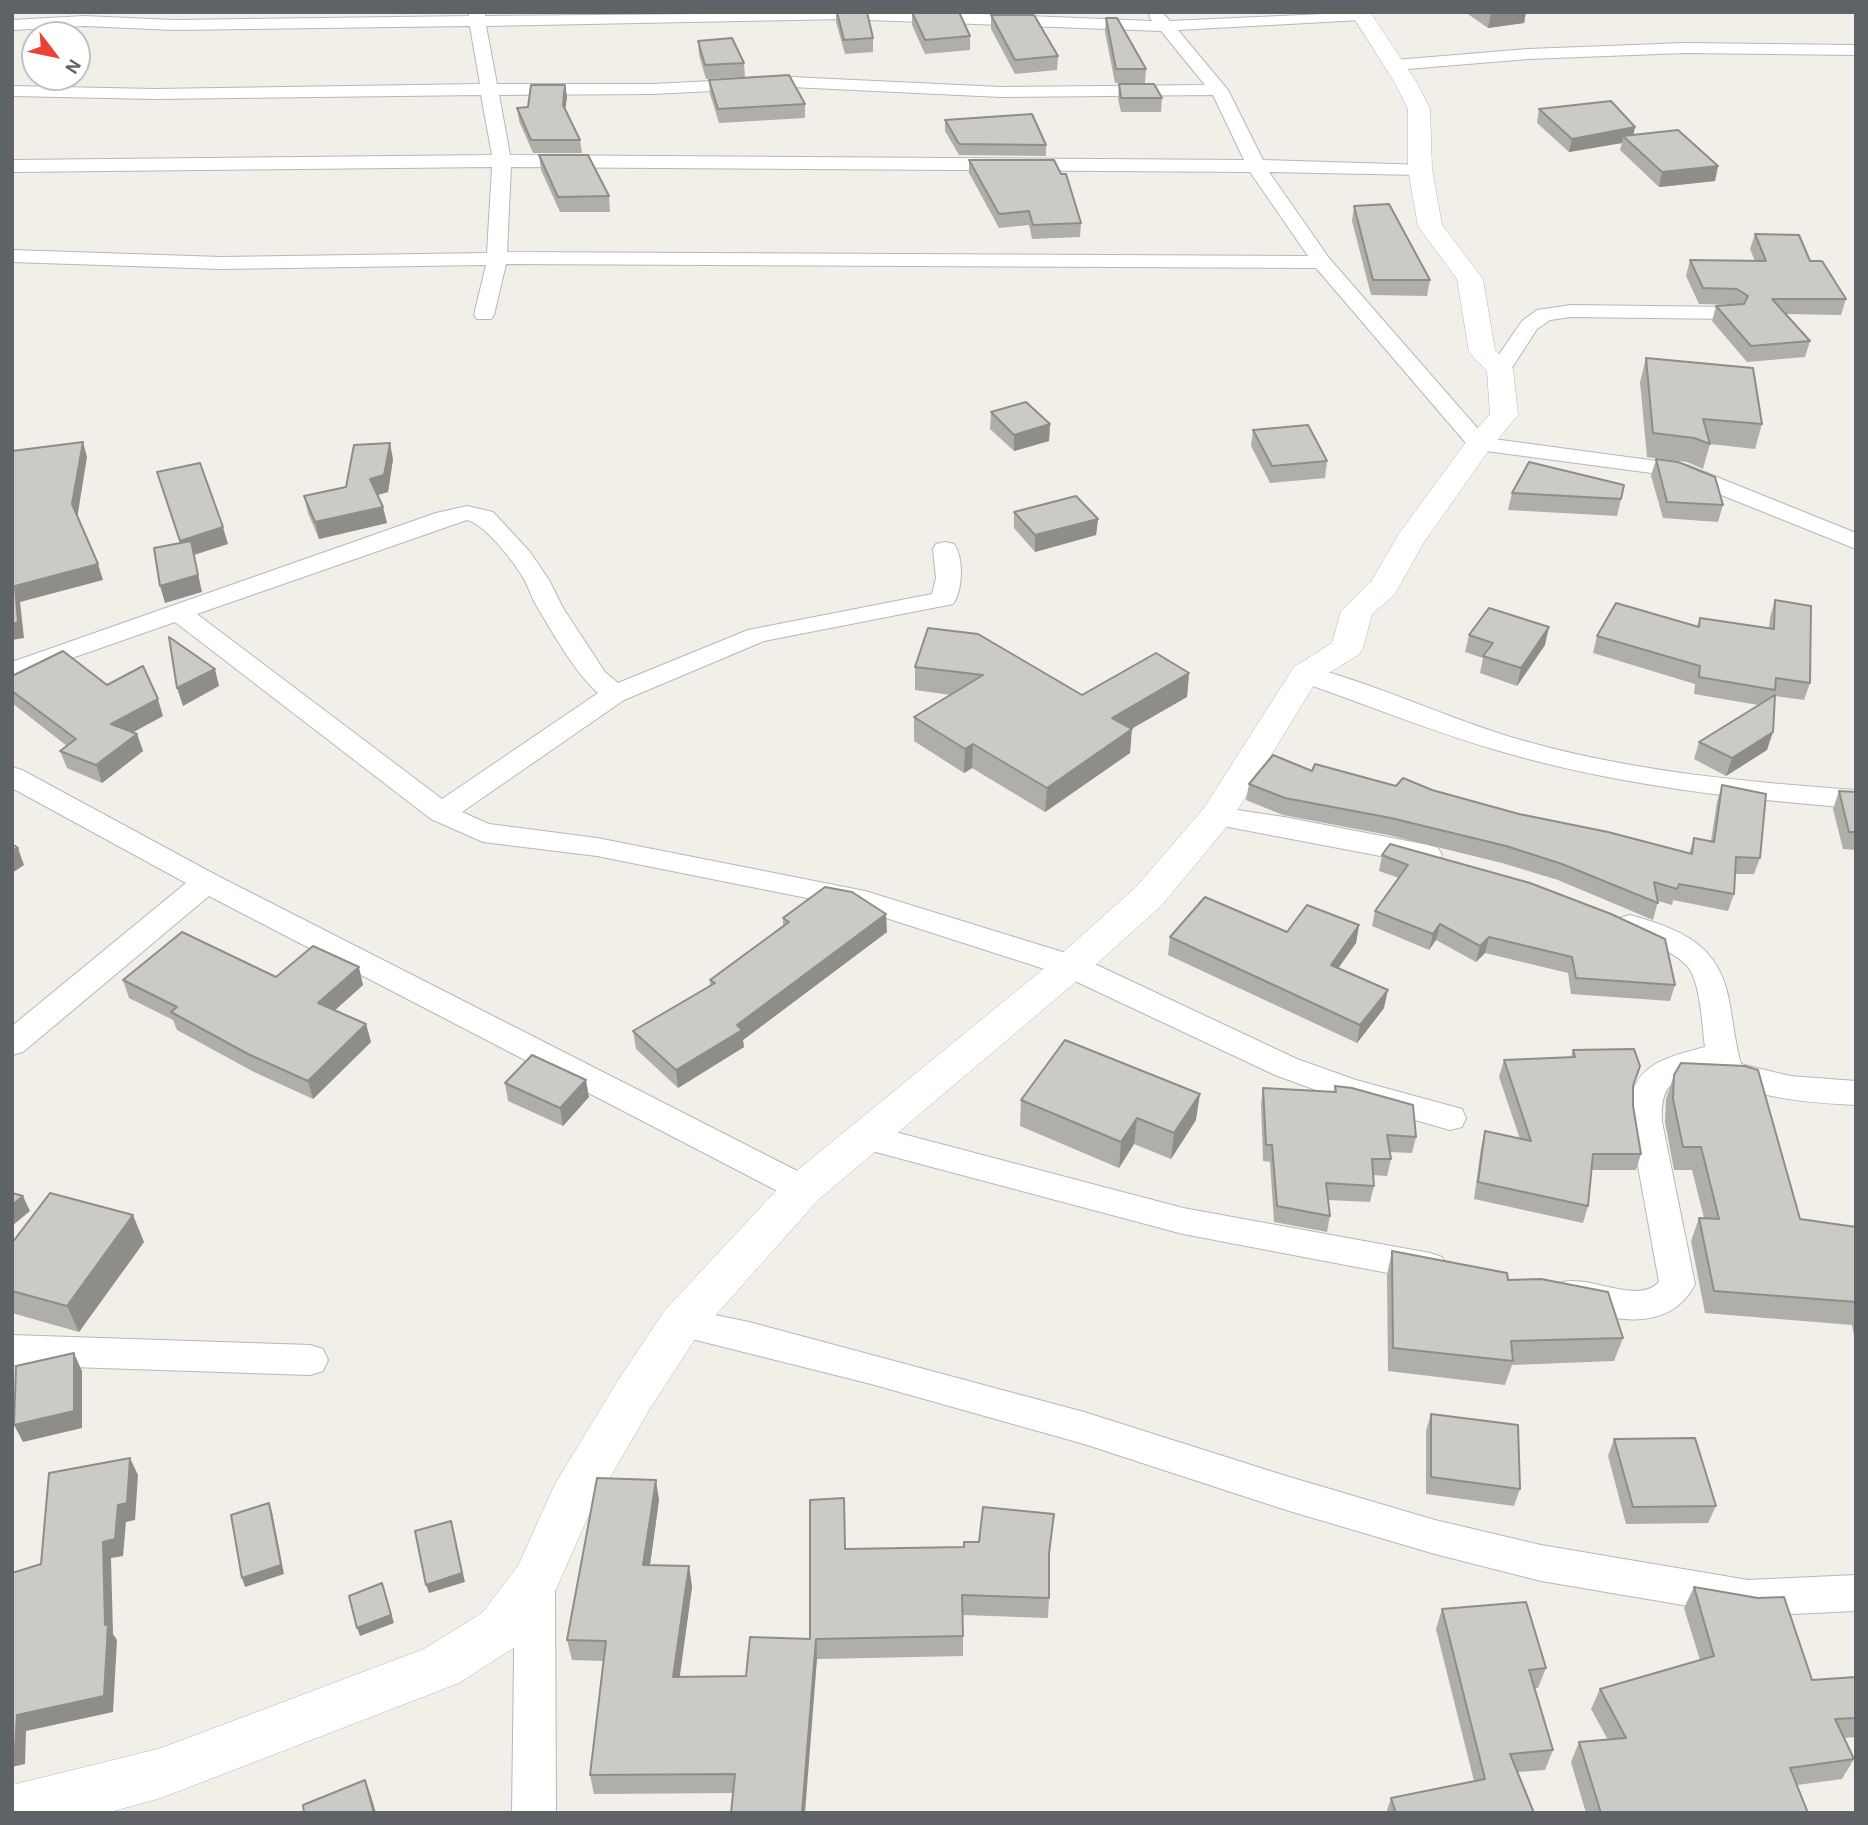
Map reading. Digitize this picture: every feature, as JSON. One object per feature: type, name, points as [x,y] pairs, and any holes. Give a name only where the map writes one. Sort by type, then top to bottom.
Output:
[{"type":"street","points":[[12,25],[84,20],[105,24],[174,25],[477,16],[867,15],[1160,19],[1361,14],[1395,65],[1419,109],[1420,169],[1430,226],[1470,279],[1482,352],[1500,369]]},
{"type":"street","points":[[477,16],[502,161],[497,259],[484,315]]},
{"type":"street","points":[[1160,19],[1219,90],[1256,166],[1322,262],[1479,444],[1679,470],[1856,542]]},
{"type":"street","points":[[1395,65],[1528,54],[1685,48],[1856,50]]},
{"type":"street","points":[[12,91],[155,94],[653,89],[792,82],[1000,92],[1219,90]]},
{"type":"street","points":[[12,166],[502,161],[1420,169]]},
{"type":"street","points":[[12,256],[221,263],[497,259],[1322,262]]},
{"type":"street","points":[[12,1811],[161,1773],[441,1667],[500,1629],[535,1582],[572,1499],[632,1396],[681,1323],[803,1189],[1070,966],[1149,896],[1217,816],[1305,674],[1347,648],[1357,611],[1384,587],[1409,541],[1479,444],[1504,415],[1500,369],[1529,325],[1544,314],[1571,311],[1732,313]]},
{"type":"street","points":[[12,671],[444,517],[467,513],[485,517],[521,557],[537,580],[550,608],[596,677],[615,694]]},
{"type":"street","points":[[441,813],[615,694],[757,635],[944,599],[948,579],[945,549]]},
{"type":"street","points":[[177,611],[441,813],[483,833],[597,847],[855,898],[1070,966],[1286,1067],[1349,1090],[1450,1118]]},
{"type":"street","points":[[1305,674],[1474,734],[1541,754],[1634,772],[1776,794],[1856,799]]},
{"type":"street","points":[[12,776],[206,882],[803,1189]]},
{"type":"street","points":[[1217,816],[1284,826],[1456,862]]},
{"type":"street","points":[[12,1044],[206,882]]},
{"type":"street","points":[[1606,914],[1698,958],[1708,973],[1721,1055],[1727,1071],[1749,1082],[1812,1091],[1856,1093]]},
{"type":"street","points":[[1545,1288],[1639,1306],[1662,1301],[1673,1294],[1677,1284],[1646,1122],[1645,1096],[1653,1081],[1674,1069],[1721,1055]]},
{"type":"street","points":[[865,1137],[1184,1221],[1465,1273]]},
{"type":"street","points":[[681,1323],[749,1337],[1084,1428],[1286,1493],[1435,1537],[1541,1563],[1748,1598],[1856,1593]]},
{"type":"street","points":[[12,1350],[310,1360]]},
{"type":"street","points":[[534,1813],[535,1582]]},
{"type":"building","points":[[837,12],[867,12],[873,38],[844,40]]},
{"type":"building","points":[[912,12],[959,12],[970,36],[925,40]]},
{"type":"building","points":[[991,15],[1034,15],[1058,56],[1015,60]]},
{"type":"building","points":[[1106,18],[1117,18],[1146,69],[1116,69]]},
{"type":"building","points":[[732,38],[744,63],[705,65],[698,41]]},
{"type":"building","points":[[789,75],[805,104],[718,109],[709,80]]},
{"type":"building","points":[[1119,84],[1154,84],[1162,98],[1121,98]]},
{"type":"building","points":[[531,85],[565,85],[563,105],[580,140],[531,140],[517,108],[528,107]]},
{"type":"building","points":[[1611,101],[1635,127],[1572,139],[1539,109]]},
{"type":"building","points":[[1032,114],[1046,145],[959,144],[945,120]]},
{"type":"building","points":[[1678,130],[1718,166],[1662,172],[1623,136]]},
{"type":"building","points":[[539,155],[588,155],[609,196],[558,197]]},
{"type":"building","points":[[969,160],[1054,160],[1061,174],[1066,174],[1081,223],[1033,225],[1029,211],[999,214]]},
{"type":"building","points":[[1389,204],[1430,280],[1373,280],[1354,206]]},
{"type":"building","points":[[1755,234],[1799,235],[1810,261],[1822,261],[1846,299],[1772,299],[1810,341],[1751,346],[1716,306],[1744,304],[1748,296],[1737,289],[1703,288],[1690,260],[1766,261]]},
{"type":"building","points":[[1646,358],[1753,368],[1762,424],[1703,419],[1710,444],[1694,438],[1653,433]]},
{"type":"building","points":[[1026,402],[1050,424],[1014,435],[991,412]]},
{"type":"building","points":[[1308,425],[1327,461],[1272,466],[1253,430]]},
{"type":"building","points":[[83,442],[72,504],[98,564],[15,586],[18,622],[12,624],[12,451]]},
{"type":"building","points":[[390,443],[384,475],[370,479],[383,507],[315,522],[304,496],[346,487],[354,445]]},
{"type":"building","points":[[1656,459],[1678,462],[1715,477],[1723,505],[1667,502]]},
{"type":"building","points":[[1529,462],[1624,485],[1621,499],[1512,493]]},
{"type":"building","points":[[200,463],[223,527],[180,541],[157,472]]},
{"type":"building","points":[[1076,496],[1098,519],[1035,535],[1014,512]]},
{"type":"building","points":[[191,541],[198,575],[160,586],[154,548]]},
{"type":"building","points":[[1775,600],[1811,606],[1810,683],[1776,678],[1775,690],[1699,677],[1700,666],[1597,636],[1616,603],[1699,627],[1700,618],[1774,629]]},
{"type":"building","points":[[1489,608],[1549,627],[1521,668],[1483,656],[1493,643],[1469,635]]},
{"type":"building","points":[[928,628],[978,634],[1082,695],[1156,653],[1189,673],[1112,718],[1132,729],[1047,788],[973,744],[965,749],[914,717],[983,675],[915,667]]},
{"type":"building","points":[[169,637],[215,669],[177,688]]},
{"type":"building","points":[[63,651],[107,685],[143,666],[158,699],[111,724],[137,734],[96,765],[60,751],[76,739],[12,691],[12,676]]},
{"type":"building","points":[[1775,695],[1773,732],[1732,758],[1699,742]]},
{"type":"building","points":[[1273,755],[1312,771],[1315,764],[1396,786],[1403,778],[1432,790],[1519,814],[1608,832],[1692,854],[1694,838],[1714,842],[1722,785],[1766,794],[1760,858],[1736,857],[1734,894],[1679,884],[1677,889],[1654,882],[1658,903],[1562,864],[1506,846],[1391,818],[1285,798],[1249,784]]},
{"type":"building","points":[[1839,791],[1856,792],[1856,832],[1849,832]]},
{"type":"building","points":[[1390,844],[1530,883],[1611,914],[1665,939],[1675,985],[1576,978],[1572,957],[1489,937],[1480,946],[1440,924],[1433,934],[1375,911],[1408,865],[1382,855]]},
{"type":"building","points":[[825,887],[852,892],[886,914],[737,1025],[742,1030],[676,1070],[633,1031],[715,983],[710,980],[789,922],[783,918]]},
{"type":"building","points":[[1205,897],[1287,932],[1307,905],[1359,925],[1331,965],[1388,990],[1360,1025],[1170,937]]},
{"type":"building","points":[[182,932],[276,977],[313,946],[359,967],[318,1003],[366,1024],[308,1081],[248,1054],[171,1012],[177,1007],[123,980]]},
{"type":"building","points":[[1065,1040],[1200,1094],[1174,1133],[1137,1118],[1121,1142],[1021,1100]]},
{"type":"building","points":[[1634,1049],[1640,1066],[1633,1086],[1633,1106],[1641,1154],[1593,1154],[1588,1206],[1478,1182],[1485,1131],[1531,1141],[1504,1060],[1575,1057],[1573,1050]]},
{"type":"building","points":[[532,1055],[586,1080],[560,1108],[505,1083]]},
{"type":"building","points":[[1681,1063],[1745,1066],[1758,1070],[1800,1219],[1856,1227],[1856,1302],[1714,1291],[1699,1218],[1719,1219],[1701,1147],[1683,1147],[1673,1099],[1674,1075]]},
{"type":"building","points":[[1335,1086],[1413,1105],[1416,1137],[1387,1135],[1391,1159],[1372,1159],[1374,1186],[1326,1183],[1330,1216],[1277,1206],[1272,1145],[1266,1145],[1263,1088],[1336,1092]]},
{"type":"building","points":[[12,1193],[23,1196],[12,1205]]},
{"type":"building","points":[[50,1193],[133,1215],[67,1306],[12,1291],[12,1243]]},
{"type":"building","points":[[1392,1251],[1507,1273],[1508,1280],[1541,1279],[1608,1292],[1623,1338],[1511,1341],[1513,1361],[1393,1348]]},
{"type":"building","points":[[74,1353],[74,1411],[14,1425],[16,1366]]},
{"type":"building","points":[[1431,1414],[1518,1425],[1520,1489],[1431,1477]]},
{"type":"building","points":[[1695,1438],[1716,1506],[1633,1507],[1614,1439]]},
{"type":"building","points":[[130,1458],[127,1503],[118,1505],[115,1539],[103,1542],[105,1625],[108,1624],[104,1696],[17,1715],[15,1748],[12,1749],[12,1573],[41,1564],[49,1473]]},
{"type":"building","points":[[597,1478],[656,1480],[643,1565],[689,1566],[673,1677],[746,1676],[750,1637],[810,1639],[810,1500],[844,1498],[845,1549],[964,1547],[964,1542],[979,1542],[983,1507],[1054,1514],[1049,1553],[1049,1598],[962,1595],[963,1636],[816,1639],[802,1813],[731,1813],[735,1774],[590,1775],[606,1641],[567,1640]]},
{"type":"building","points":[[269,1503],[281,1565],[242,1578],[231,1515]]},
{"type":"building","points":[[451,1521],[462,1573],[426,1585],[415,1531]]},
{"type":"building","points":[[382,1583],[391,1615],[357,1628],[349,1596]]},
{"type":"building","points":[[1694,1587],[1758,1598],[1784,1597],[1812,1680],[1856,1677],[1856,1718],[1835,1719],[1854,1759],[1790,1768],[1808,1813],[1601,1813],[1579,1742],[1626,1738],[1600,1689],[1714,1656]]},
{"type":"building","points":[[1526,1602],[1546,1668],[1529,1670],[1553,1750],[1510,1754],[1534,1813],[1396,1813],[1391,1798],[1485,1779],[1442,1609]]},
{"type":"building","points":[[365,1780],[374,1813],[304,1813],[303,1805]]}]
